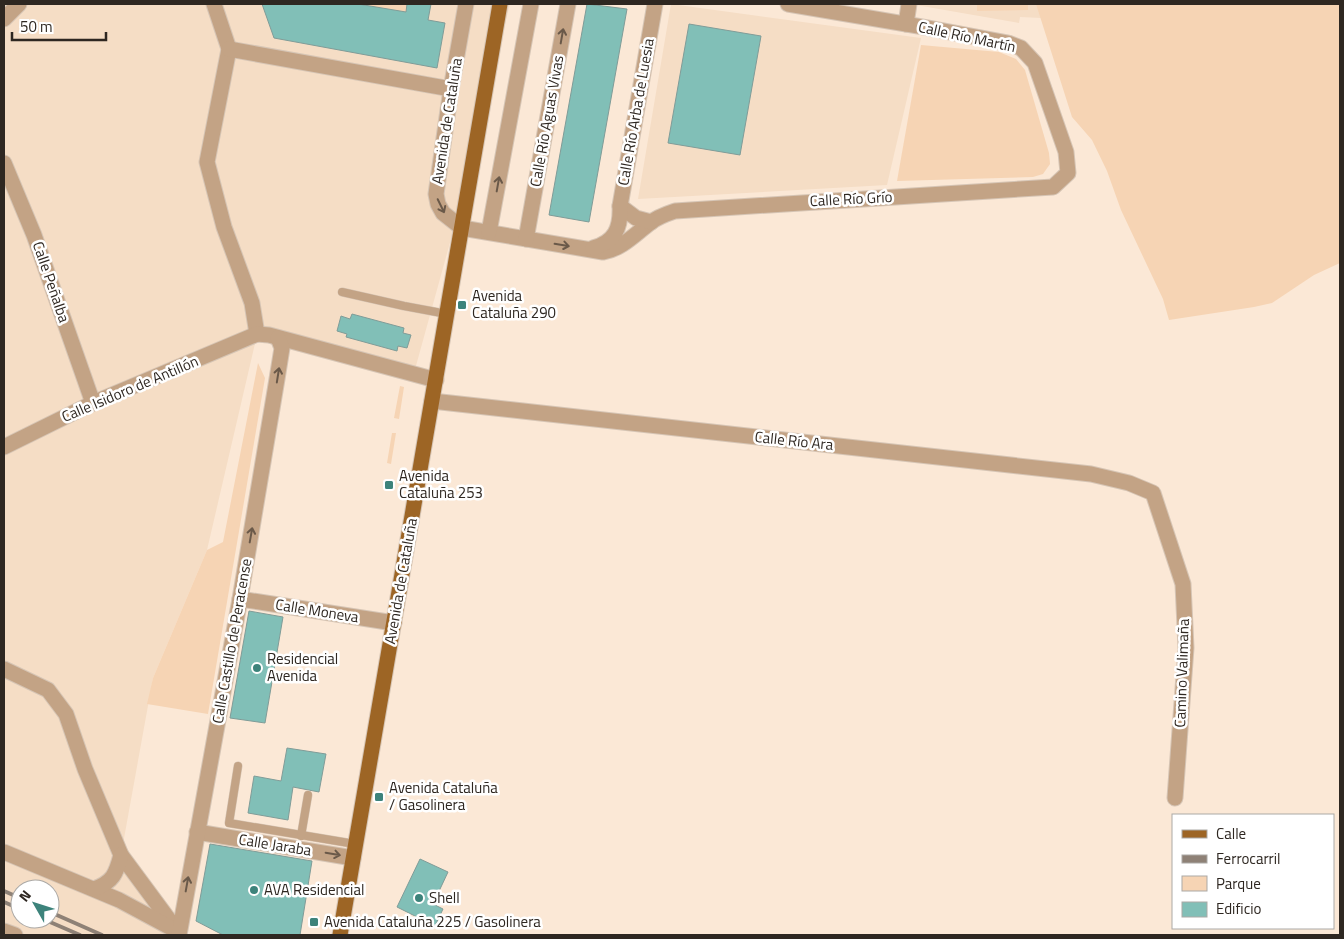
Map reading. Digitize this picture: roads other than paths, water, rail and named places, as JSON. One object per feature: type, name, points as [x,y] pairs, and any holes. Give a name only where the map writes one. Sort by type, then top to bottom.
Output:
[{"type":"main road","name":"Avenida de Cataluña","points":[[340,935],[500,4]]},
{"type":"street","points":[[4,19],[19,4]]},
{"type":"street","points":[[214,4],[230,49],[207,162],[224,227],[252,303],[257,334],[436,380]]},
{"type":"street","name":"Avenida de Cataluña","points":[[462,228],[443,213],[438,204],[436,194],[451,89],[466,4]]},
{"type":"street","points":[[489,232],[531,4]]},
{"type":"street","name":"Calle Río Aguas Vivas","points":[[526,239],[568,4]]},
{"type":"street","name":"Calle Río Arba de Luesia","points":[[589,249],[601,246],[617,230],[655,4]]},
{"type":"street","name":"Calle Río Martín","points":[[788,4],[819,6],[1021,48],[1031,57],[1040,74],[1066,152],[1068,173],[1053,188]]},
{"type":"street","points":[[906,24],[909,4]]},
{"type":"street","points":[[230,49],[451,89]]},
{"type":"street","name":"Calle Peñalba","points":[[4,162],[34,235],[93,403]]},
{"type":"street","name":"Calle Río Grío","points":[[462,228],[608,251],[628,241],[646,226],[675,211],[1053,188]]},
{"type":"street","points":[[620,214],[635,229],[646,226]]},
{"type":"street","name":"Calle Isidoro de Antillón","points":[[4,447],[93,403],[257,334]]},
{"type":"street","name":"Calle Castillo de Peracense","points":[[179,934],[240,599],[283,342]]},
{"type":"street","name":"Calle Río Ara","points":[[432,401],[1091,474],[1129,483],[1152,494]]},
{"type":"street","name":"Camino Valimaña","points":[[1152,494],[1183,584],[1186,648],[1175,798]]},
{"type":"street","name":"Calle Moneva","points":[[240,599],[394,624]]},
{"type":"street","points":[[4,669],[48,690],[66,714],[85,769],[121,855],[179,934]]},
{"type":"street","name":"Calle Jaraba","points":[[197,832],[354,851]]},
{"type":"street","points":[[4,852],[120,900],[179,934]]},
{"type":"street","points":[[94,889],[104,885],[116,874],[121,855]]},
{"type":"street","points":[[4,931],[15,935]]},
{"type":"lane","points":[[342,292],[447,314]]},
{"type":"lane","points":[[238,766],[229,823],[301,836],[354,851]]},
{"type":"lane","points":[[301,836],[308,795]]},
{"type":"railway","points":[[4,891],[10,894]]},
{"type":"railway","points":[[4,902],[10,905]]},
{"type":"railway","points":[[60,916],[102,935]]},
{"type":"railway","points":[[60,926],[80,935]]},
{"type":"place","name":"Avenida Cataluña 290","points":[[462,305]]},
{"type":"place","name":"Avenida Cataluña 253","points":[[389,485]]},
{"type":"place","name":"Residencial Avenida","points":[[257,668]]},
{"type":"place","name":"Avenida Cataluña / Gasolinera","points":[[379,797]]},
{"type":"place","name":"AVA Residencial","points":[[254,890]]},
{"type":"place","name":"Shell","points":[[419,898]]},
{"type":"place","name":"Avenida Cataluña 225 / Gasolinera","points":[[314,922]]}]
